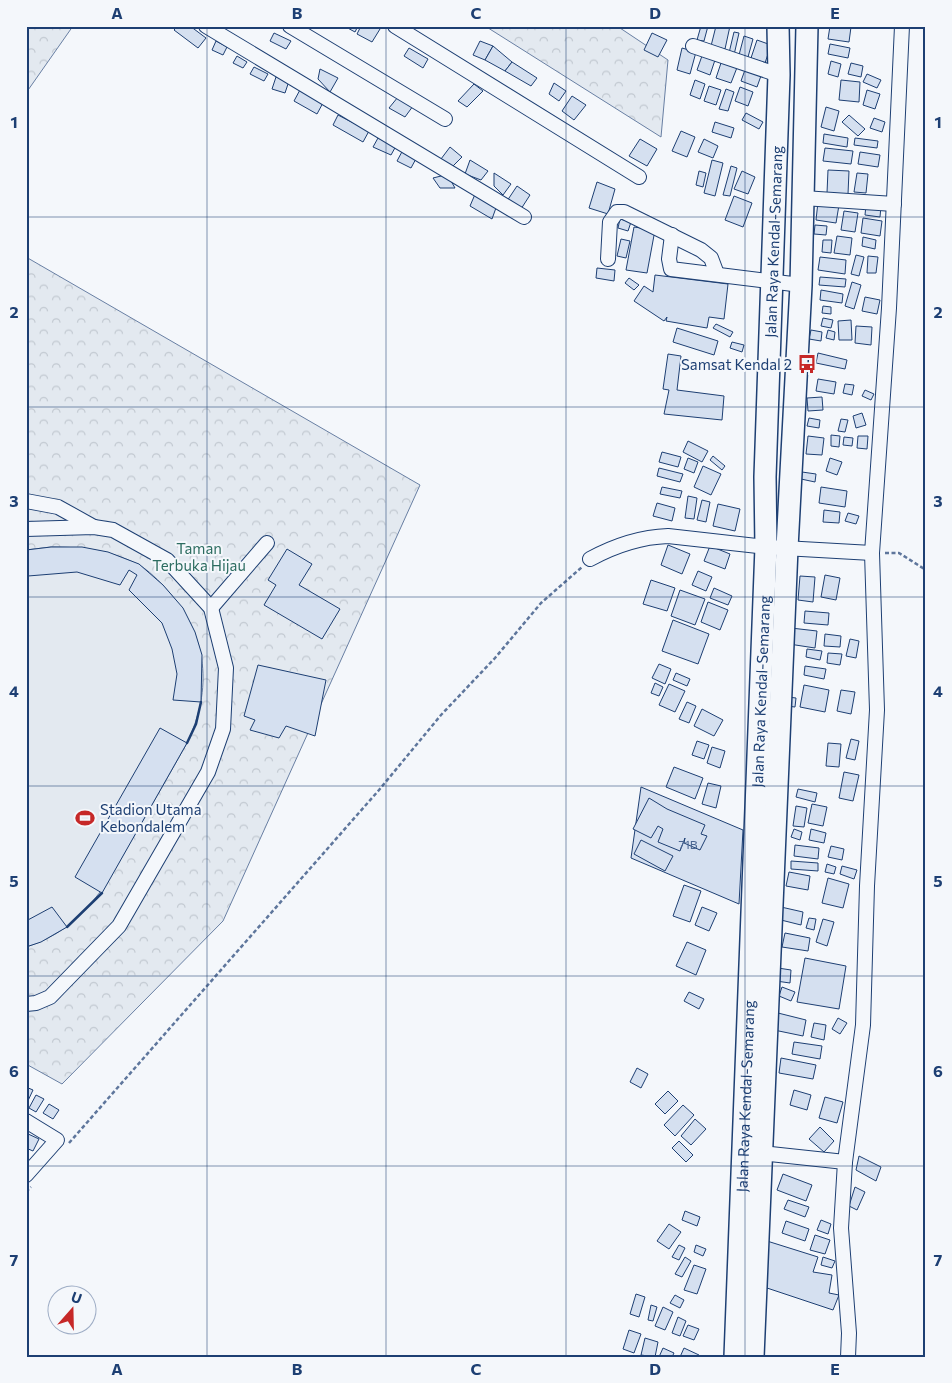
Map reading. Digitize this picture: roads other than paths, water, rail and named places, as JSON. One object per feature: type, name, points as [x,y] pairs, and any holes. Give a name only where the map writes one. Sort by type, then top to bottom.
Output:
[{"type":"highway","name":"Jalan Raya Kendal-Semarang","points":[[777,548],[765,477],[779,75],[778,26]]},
{"type":"highway","name":"Jalan Raya Kendal-Semarang","points":[[735,1357],[762,904],[777,548],[801,285],[807,26]]},
{"type":"highway","name":"Jalan Raya Kendal-Semarang","points":[[753,1357],[761,1152],[762,904]]},
{"type":"street","points":[[206,26],[524,218]]},
{"type":"street","points":[[290,26],[445,119]]},
{"type":"street","points":[[395,26],[639,177]]},
{"type":"street","points":[[848,1357],[849,1333],[841,1228],[845,1162],[863,1025],[867,886],[877,710],[872,553],[894,204],[902,26]]},
{"type":"street","points":[[693,46],[779,75]]},
{"type":"street","points":[[803,198],[894,204]]},
{"type":"street","points":[[608,259],[610,222],[617,212],[624,212],[701,250],[711,258],[717,274]]},
{"type":"street","points":[[672,235],[669,259],[671,269],[801,285]]},
{"type":"street","points":[[26,500],[58,507],[94,527]]},
{"type":"street","points":[[26,529],[94,527],[114,530],[167,560],[211,608],[226,668],[223,729],[208,772],[119,926],[50,997],[36,1003],[26,1004]]},
{"type":"street","points":[[590,559],[612,548],[653,536],[777,548],[872,553]]},
{"type":"street","points":[[211,608],[267,543]]},
{"type":"street","points":[[26,1121],[57,1140],[29,1180]]},
{"type":"street","points":[[761,1152],[845,1162]]},
{"type":"place","name":"Samsat Kendal 2","points":[[807,364]]},
{"type":"place","name":"Stadion Utama Kebondalem","points":[[85,818]]},
{"type":"park label","name":"Taman Terbuka Hijau","points":[[199,556]]}]
